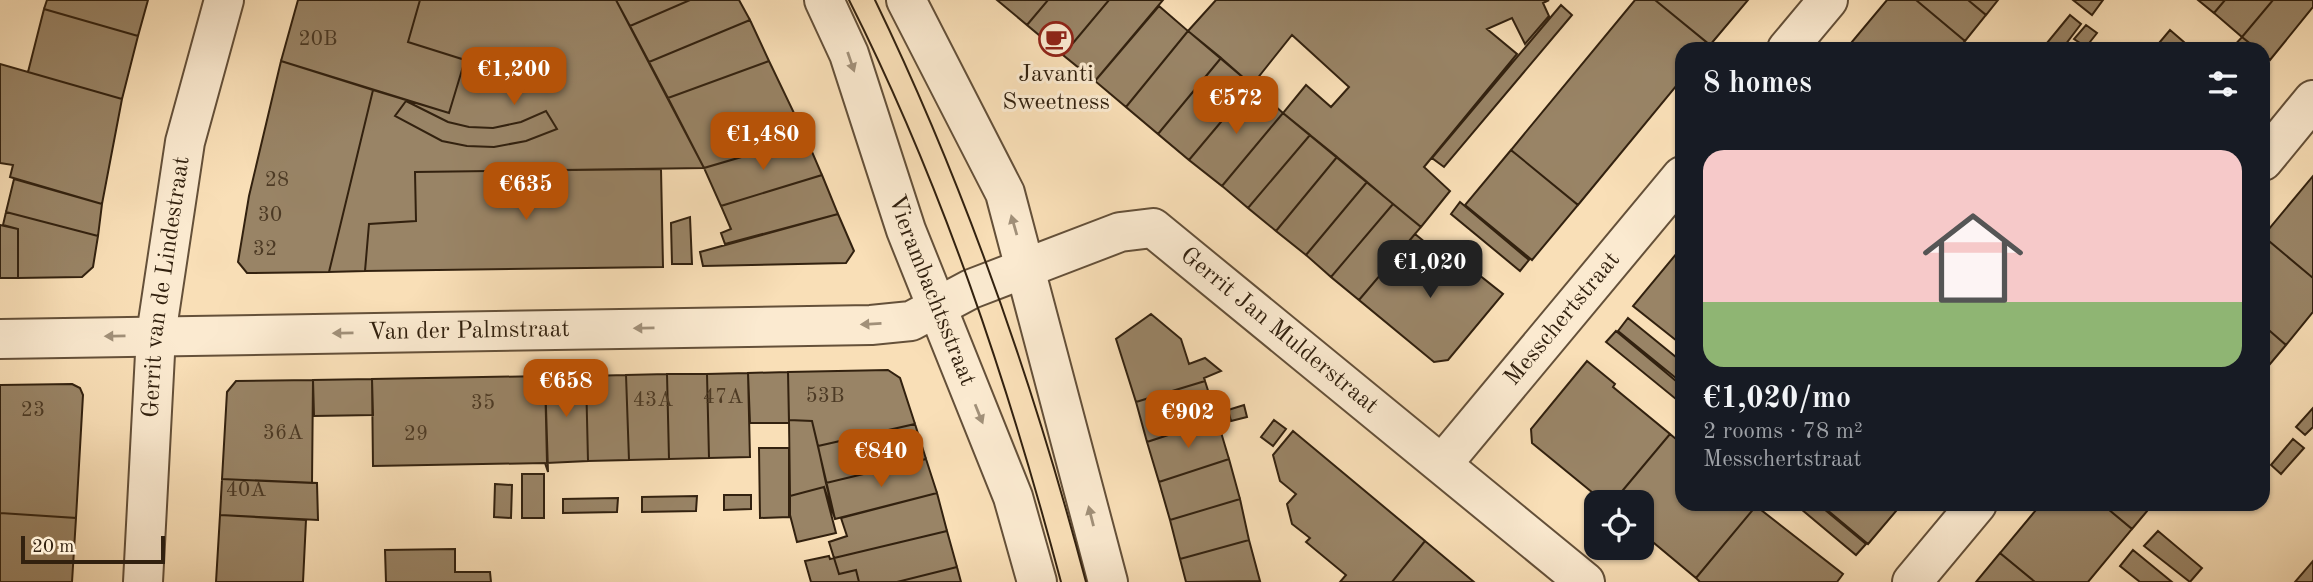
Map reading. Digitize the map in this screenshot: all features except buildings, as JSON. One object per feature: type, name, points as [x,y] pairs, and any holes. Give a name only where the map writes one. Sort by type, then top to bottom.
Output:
[{"type":"street","name":"Gerrit van de Lindestraat","points":[[143,582],[156,335],[185,142],[224,0]]},
{"type":"street","name":"Vierambachtsstraat","points":[[824,0],[849,54],[906,230],[935,307],[1013,497],[1037,582]]},
{"type":"street","points":[[906,0],[1005,193],[1108,582]]},
{"type":"street","points":[[1793,42],[1828,0]]},
{"type":"street","points":[[2270,152],[2313,100]]},
{"type":"street","name":"Messchertstraat","points":[[1443,463],[1675,184]]},
{"type":"street","name":"Gerrit Jan Mulderstraat","points":[[935,307],[971,289],[1120,232],[1153,228],[1585,582]]},
{"type":"street","name":"Van der Palmstraat","points":[[0,339],[871,325],[911,321],[935,307]]},
{"type":"street","points":[[1912,582],[1971,511]]},
{"type":"tram line","points":[[849,0],[914,141],[970,285],[1019,433],[1061,582]]},
{"type":"tram line","points":[[875,0],[938,141],[994,286],[1020,359],[1086,582]]},
{"type":"place","name":"Javanti Sweetness","points":[[1056,39]]}]
